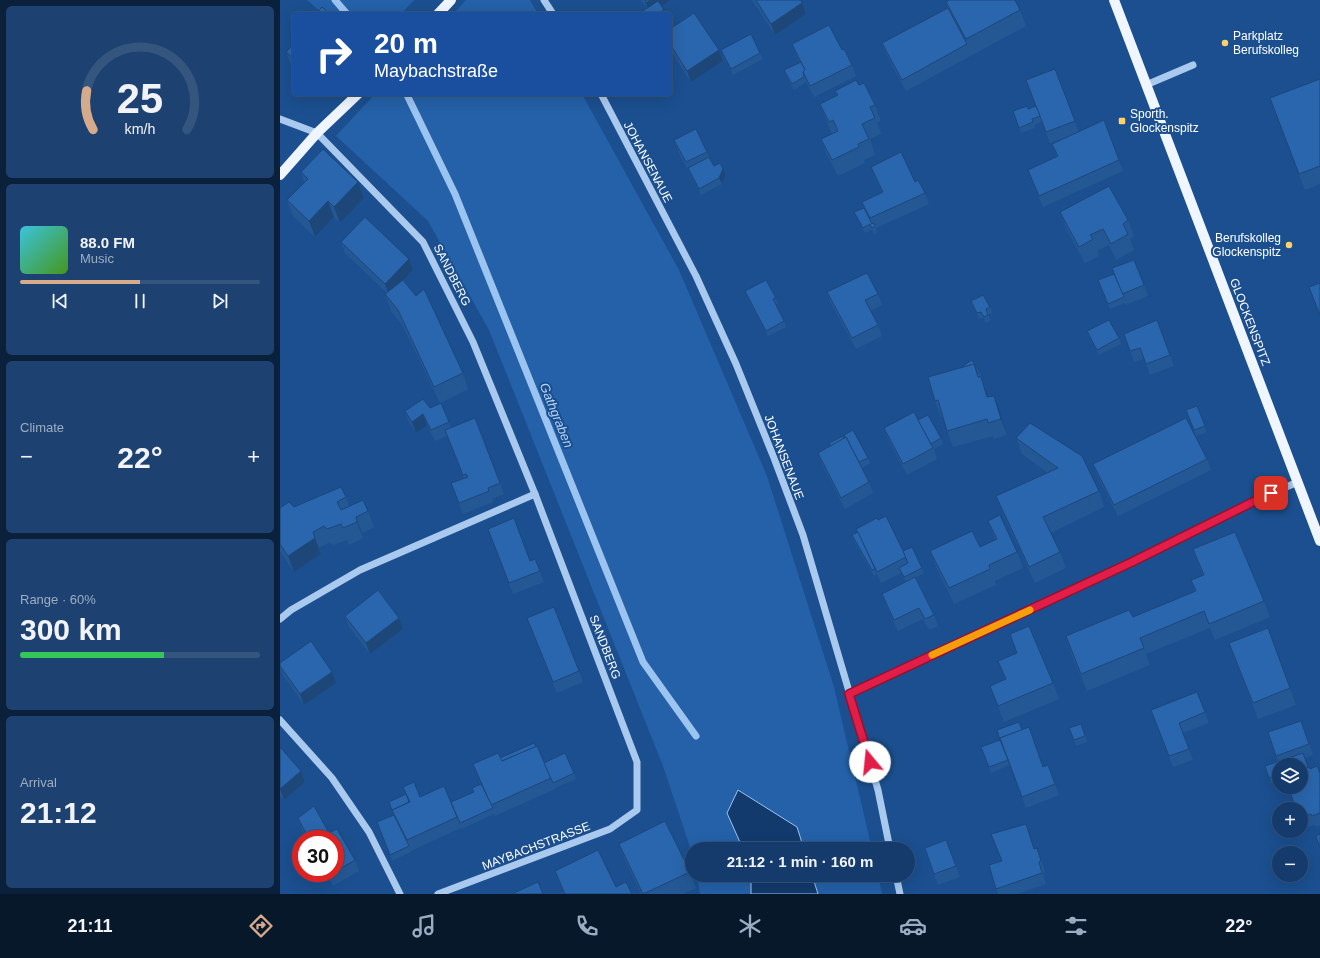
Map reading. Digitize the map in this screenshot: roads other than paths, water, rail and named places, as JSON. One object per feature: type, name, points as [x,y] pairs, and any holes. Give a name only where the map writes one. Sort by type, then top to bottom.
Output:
[{"type":"main road","points":[[440,12],[451,0]]},
{"type":"main road","name":"GLOCKENSPITZ","points":[[1114,0],[1320,541]]},
{"type":"main road","points":[[280,175],[317,133],[356,96]]},
{"type":"street","points":[[544,0],[552,12]]},
{"type":"street","points":[[1146,85],[1193,66]]},
{"type":"street","name":"JOHANSENAUE","points":[[602,96],[696,276],[736,364],[774,458],[803,535],[878,790],[889,842]]},
{"type":"street","name":"SANDBERG","points":[[280,119],[317,133],[423,242],[473,342],[535,494],[638,762],[637,810]]},
{"type":"street","points":[[849,694],[1132,562],[1258,499],[1298,482]]},
{"type":"street","points":[[280,619],[291,610],[360,570],[535,494]]},
{"type":"street","points":[[280,720],[332,778],[369,832],[400,894]]},
{"type":"street","name":"MAYBACHSTRASSE","points":[[438,894],[610,829],[637,810]]},
{"type":"street","points":[[897,882],[900,894]]},
{"type":"waterway","name":"Gathgraben","points":[[335,0],[345,12]]},
{"type":"waterway","name":"Gathgraben","points":[[407,96],[455,194],[643,662],[696,736]]},
{"type":"place","name":"Parkplatz Berufskolleg","points":[[1225,43]]},
{"type":"place","name":"Sporth. Glockenspitz","points":[[1122,121]]},
{"type":"place","name":"Berufskolleg Glockenspitz","points":[[1289,245]]}]
